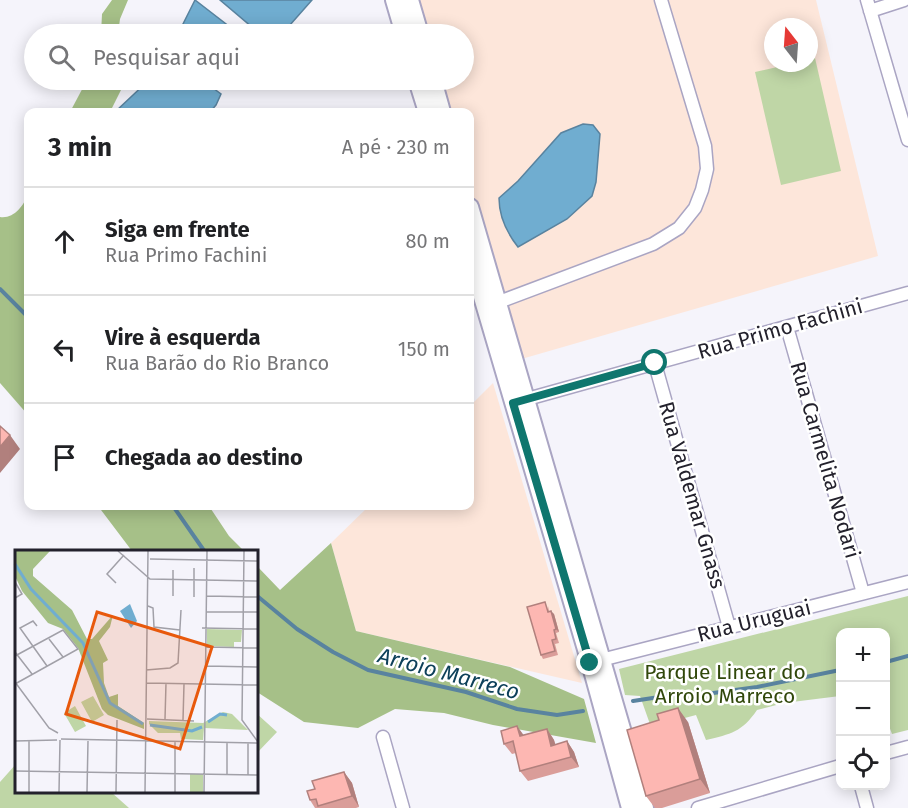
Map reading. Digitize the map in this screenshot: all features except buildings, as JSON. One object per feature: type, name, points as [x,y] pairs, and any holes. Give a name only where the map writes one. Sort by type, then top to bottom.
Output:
[{"type":"main road","points":[[394,0],[401,24]]},
{"type":"main road","points":[[410,0],[417,24]]},
{"type":"main road","points":[[420,90],[426,108]]},
{"type":"main road","points":[[436,90],[441,108]]},
{"type":"main road","points":[[474,226],[491,305],[620,746],[645,808]]},
{"type":"main road","points":[[474,265],[491,305]]},
{"type":"main road","points":[[519,401],[601,660],[620,746],[630,808]]},
{"type":"street","points":[[491,305],[653,244],[680,228],[695,208],[702,190],[706,169],[705,146],[661,0]]},
{"type":"street","points":[[904,0],[868,5],[908,140]]},
{"type":"street","name":"Rua Primo Fachini","points":[[519,401],[908,293]]},
{"type":"street","name":"Rua Carmelita Nodari","points":[[787,327],[863,593]]},
{"type":"street","name":"Rua Valdemar Gnass","points":[[655,363],[729,627]]},
{"type":"street","name":"Rua Uruguai","points":[[601,660],[908,582]]},
{"type":"street","points":[[383,737],[404,808]]},
{"type":"street","points":[[890,752],[908,747]]},
{"type":"street","points":[[698,808],[836,767]]},
{"type":"street","points":[[862,790],[867,808]]},
{"type":"shaded area","points":[[416,0],[816,0],[878,256],[518,360],[474,204],[474,108],[447,108],[441,90],[474,90],[474,24],[423,24]]},
{"type":"shaded area","points":[[493,383],[582,683],[356,631],[331,543],[365,510],[474,510],[474,402]]},
{"type":"green space","points":[[112,0],[128,0],[119,24],[102,24],[102,14]]},
{"type":"green space","points":[[764,70],[764,72],[818,71],[841,171],[781,185],[755,72]]},
{"type":"green space","points":[[82,90],[121,90],[112,108],[72,108]]},
{"type":"green space","points":[[24,202],[24,410],[0,383],[0,217],[10,216]]},
{"type":"green space","points":[[101,510],[212,510],[229,536],[243,550],[131,550]]},
{"type":"green space","points":[[331,543],[356,631],[510,667],[584,699],[596,743],[493,725],[444,713],[395,709],[358,728],[304,722],[258,693],[258,567],[280,590]]},
{"type":"green space","name":"Parque Linear do Arroio Marreco","points":[[908,596],[908,730],[892,734],[890,729],[890,628],[836,628],[836,696],[784,703],[757,710],[741,728],[706,740],[696,715],[651,727],[640,696],[625,695],[619,669]]},
{"type":"green space","points":[[258,715],[277,732],[258,752]]},
{"type":"green space","points":[[15,765],[15,793],[112,793],[129,808],[0,808],[0,782]]},
{"type":"water","points":[[195,0],[226,24],[183,24]]},
{"type":"water","points":[[220,0],[312,0],[291,24],[248,24]]},
{"type":"water","points":[[138,90],[216,90],[221,94],[213,108],[119,108]]},
{"type":"water","points":[[583,124],[593,125],[600,134],[596,182],[592,196],[567,219],[518,247],[504,224],[499,198],[518,181],[561,133]]},
{"type":"waterway","name":"Arroio Marreco","points":[[0,289],[24,313]]},
{"type":"waterway","name":"Arroio Marreco","points":[[176,510],[204,550]]},
{"type":"waterway","name":"Arroio Marreco","points":[[258,597],[297,629],[333,652],[368,670],[466,692],[517,709],[557,715],[583,711]]},
{"type":"waterway","name":"Arroio Marreco","points":[[890,661],[908,656]]},
{"type":"waterway","name":"Arroio Marreco","points":[[633,701],[757,687],[836,671]]},
{"type":"route","points":[[590,663],[513,403],[655,363]]}]
